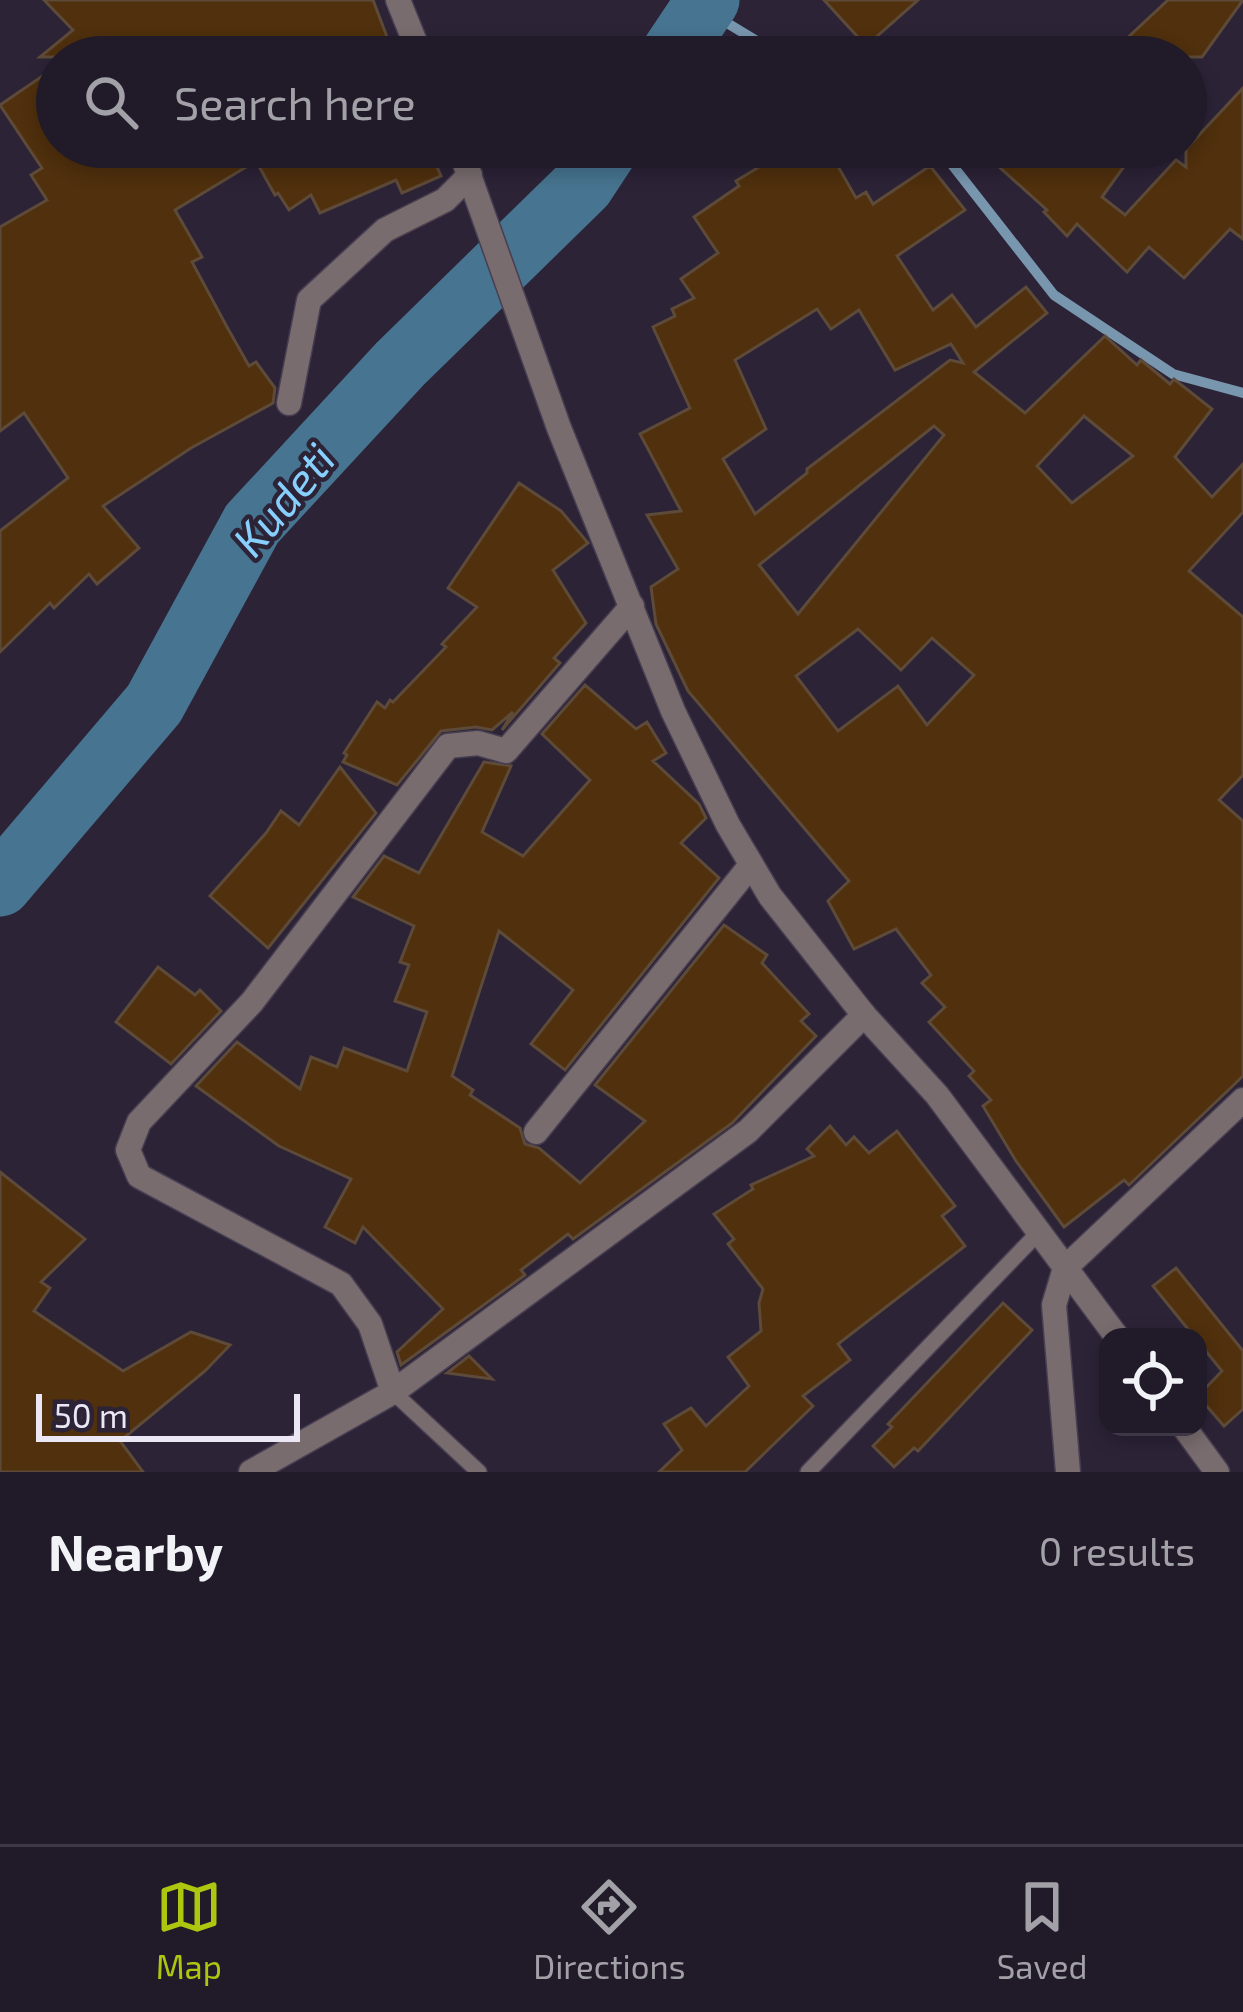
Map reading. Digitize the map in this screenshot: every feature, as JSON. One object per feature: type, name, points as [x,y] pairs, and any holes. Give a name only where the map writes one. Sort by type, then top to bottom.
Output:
[{"type":"street","points":[[398,0],[413,36]]},
{"type":"street","points":[[467,168],[559,428],[673,711],[751,865],[864,1015],[937,1095],[1110,1328]]},
{"type":"street","points":[[290,403],[309,300],[385,230],[445,200],[472,180]]},
{"type":"street","points":[[393,1392],[370,1324],[340,1285],[139,1176],[128,1150],[139,1123],[252,1002],[448,746],[478,743],[506,752],[632,606]]},
{"type":"street","points":[[536,1132],[751,865]]},
{"type":"street","points":[[251,1472],[393,1392],[748,1131],[864,1015]]},
{"type":"street","points":[[1068,1472],[1054,1305],[1065,1268],[1243,1100]]},
{"type":"street","points":[[1191,1436],[1217,1472]]},
{"type":"lane","points":[[808,1472],[1039,1232]]},
{"type":"lane","points":[[393,1392],[479,1472]]},
{"type":"building","points":[[44,0],[373,0],[387,36],[66,36],[73,30]]},
{"type":"building","points":[[824,0],[918,0],[877,36],[857,36]]},
{"type":"building","points":[[1168,0],[1243,0],[1207,50],[1207,36],[1129,36]]},
{"type":"building","points":[[36,80],[36,159],[0,105]]},
{"type":"building","points":[[1243,88],[1243,239],[1230,229],[1184,278],[1149,247],[1127,272],[1077,224],[1067,236],[1044,212],[1047,210],[1000,168],[1123,168],[1102,197],[1125,215],[1169,168],[1207,168],[1207,127]]},
{"type":"building","points":[[42,168],[244,168],[175,210],[202,257],[192,262],[227,327],[249,366],[256,362],[275,388],[273,403],[191,448],[103,506],[139,548],[97,584],[89,574],[54,608],[50,603],[0,652],[0,531],[68,478],[24,413],[0,431],[0,227],[47,200],[31,175]]},
{"type":"building","points":[[260,168],[437,168],[441,176],[402,193],[396,180],[320,213],[311,195],[289,210]]},
{"type":"building","points":[[757,168],[839,168],[856,198],[866,192],[873,204],[932,168],[965,210],[897,256],[933,310],[952,295],[976,327],[1026,287],[1047,313],[974,372],[1025,413],[1105,336],[1137,365],[1141,360],[1170,384],[1174,379],[1212,409],[1175,457],[1212,497],[1243,464],[1243,512],[1189,571],[1243,617],[1243,775],[1219,800],[1243,821],[1243,1076],[1129,1185],[1124,1180],[1064,1227],[983,1106],[991,1100],[969,1076],[974,1071],[929,1022],[945,1007],[922,983],[931,975],[896,929],[854,949],[828,901],[849,881],[688,691],[656,624],[651,587],[678,569],[647,515],[681,511],[640,434],[690,408],[653,327],[675,316],[672,309],[694,298],[681,279],[718,253],[694,217],[739,186],[736,181]],"holes":[[[817,309],[831,329],[859,310],[895,370],[951,344],[963,363],[950,360],[755,514],[723,459],[766,429],[735,360]],[[1084,416],[1133,456],[1072,503],[1037,466]],[[934,426],[944,435],[798,614],[759,565]],[[858,629],[901,670],[932,638],[974,675],[927,725],[898,686],[838,731],[796,676]]]},
{"type":"building","points":[[519,483],[561,511],[588,543],[553,570],[586,623],[554,658],[560,663],[502,730],[513,712],[492,730],[441,731],[397,785],[343,762],[377,702],[385,708],[393,702],[477,607],[448,588]]},
{"type":"building","points":[[585,685],[636,729],[647,722],[666,753],[653,761],[699,804],[706,818],[681,843],[719,878],[565,1070],[531,1044],[573,990],[499,931],[452,1076],[473,1090],[470,1095],[520,1128],[525,1144],[539,1148],[580,1183],[645,1121],[595,1085],[724,925],[767,955],[762,963],[809,1014],[801,1021],[816,1036],[732,1123],[573,1239],[568,1234],[521,1270],[525,1275],[401,1365],[397,1352],[443,1309],[363,1227],[355,1243],[325,1227],[351,1179],[279,1146],[196,1086],[237,1042],[300,1089],[311,1057],[337,1067],[344,1048],[407,1071],[427,1012],[395,1001],[409,965],[400,962],[414,926],[353,897],[384,856],[419,873],[484,762],[511,766],[482,832],[523,856],[590,780],[542,734]]},
{"type":"building","points":[[340,767],[376,813],[268,948],[210,896],[281,811],[299,825]]},
{"type":"building","points":[[158,967],[195,995],[200,990],[221,1011],[171,1064],[116,1022]]},
{"type":"building","points":[[830,1126],[846,1145],[854,1137],[869,1153],[897,1131],[955,1206],[942,1216],[965,1246],[838,1344],[850,1360],[803,1396],[813,1406],[745,1472],[659,1472],[682,1450],[664,1424],[691,1408],[706,1426],[749,1386],[728,1357],[761,1331],[763,1289],[728,1244],[734,1239],[714,1214],[753,1189],[751,1185],[814,1156],[807,1149]]},
{"type":"building","points":[[0,1172],[85,1239],[41,1282],[50,1288],[34,1311],[123,1371],[191,1332],[230,1345],[120,1441],[143,1472],[0,1472]]},
{"type":"building","points":[[1176,1268],[1243,1351],[1243,1409],[1224,1426],[1207,1406],[1207,1387],[1222,1371],[1207,1353],[1207,1328],[1187,1328],[1153,1286]]},
{"type":"building","points":[[1003,1303],[1032,1330],[918,1451],[914,1448],[894,1467],[873,1446],[892,1427],[888,1424]]},
{"type":"building","points":[[469,1356],[492,1379],[447,1373]]},
{"type":"waterway","name":"Kudeti","points":[[684,36],[708,0]]},
{"type":"waterway","points":[[704,9],[748,36]]},
{"type":"waterway","name":"Kudeti","points":[[0,885],[154,704],[252,524],[400,364],[583,185],[594,168]]},
{"type":"waterway","points":[[955,168],[1054,295],[1173,374],[1243,393]]}]
